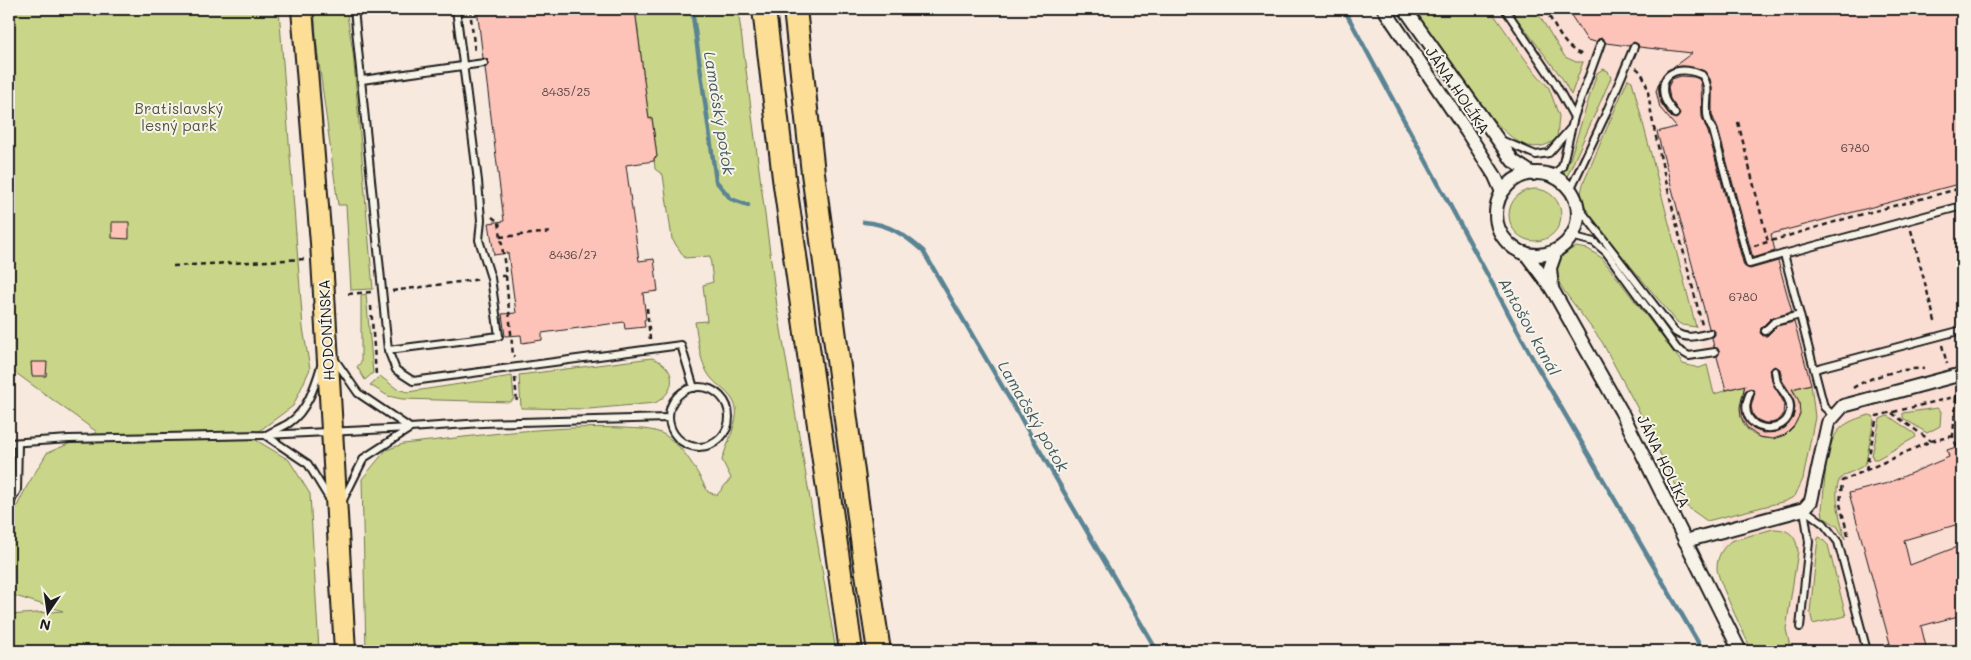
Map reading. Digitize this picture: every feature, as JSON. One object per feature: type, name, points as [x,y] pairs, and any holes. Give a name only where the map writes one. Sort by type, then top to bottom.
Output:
[{"type":"highway","points":[[764,9],[784,178],[851,651]]},
{"type":"highway","points":[[795,9],[813,173],[864,554],[879,651]]},
{"type":"main road","name":"HODONÍNSKA","points":[[302,9],[322,258],[345,651]]},
{"type":"street","name":"JÁNA HOLÍKA","points":[[1384,9],[1467,132],[1495,176],[1502,192]]},
{"type":"street","name":"JÁNA HOLÍKA","points":[[1405,9],[1513,162],[1533,174]]},
{"type":"street","points":[[1533,174],[1551,176],[1563,182],[1570,190],[1577,205],[1577,223],[1571,236],[1556,251],[1540,255],[1525,253],[1510,245],[1499,231],[1496,213],[1502,192],[1518,178],[1533,174]]},
{"type":"street","name":"JÁNA HOLÍKA","points":[[1552,289],[1550,268],[1556,251]]},
{"type":"street","name":"JÁNA HOLÍKA","points":[[1525,253],[1552,289],[1621,411],[1740,651]]},
{"type":"street","points":[[1685,541],[1804,509],[1811,501],[1828,423],[1843,406],[1962,374]]},
{"type":"lane","points":[[354,9],[388,350],[396,370],[413,380],[681,345],[694,388]]},
{"type":"lane","points":[[388,350],[499,336],[491,278],[479,240],[481,220],[478,181],[456,9]]},
{"type":"lane","points":[[1504,9],[1555,83],[1574,116]]},
{"type":"lane","points":[[1551,176],[1562,167],[1574,116],[1595,56],[1602,42]]},
{"type":"lane","points":[[1570,190],[1604,118],[1634,47]]},
{"type":"lane","points":[[362,80],[484,63]]},
{"type":"lane","points":[[1675,114],[1664,98],[1663,90],[1666,80],[1678,70],[1686,70],[1702,76],[1706,81],[1708,89],[1706,100],[1707,121],[1713,130],[1749,264],[1962,206]]},
{"type":"lane","points":[[1495,137],[1536,155],[1549,153],[1571,128]]},
{"type":"lane","points":[[1577,205],[1675,332],[1689,338],[1710,333]]},
{"type":"lane","points":[[1571,236],[1594,242],[1606,252],[1677,350],[1690,356],[1715,352]]},
{"type":"lane","points":[[1784,254],[1824,407],[1834,416]]},
{"type":"lane","points":[[1765,331],[1774,322],[1800,315]]},
{"type":"lane","points":[[1815,369],[1962,330]]},
{"type":"lane","points":[[326,347],[358,393],[410,428]]},
{"type":"lane","points":[[265,435],[290,422],[300,411],[314,390],[326,347]]},
{"type":"lane","points":[[1750,393],[1746,401],[1747,416],[1758,427],[1776,428],[1784,422],[1789,416],[1790,407],[1788,396],[1778,384],[1775,371]]},
{"type":"lane","points":[[703,387],[712,390],[726,403],[729,421],[721,438],[713,444],[694,446],[684,443],[674,432],[669,418],[670,409],[679,395],[694,388],[703,387]]},
{"type":"lane","points":[[9,443],[69,439],[265,435],[482,423],[669,418]]},
{"type":"lane","points":[[337,512],[364,458],[410,428]]},
{"type":"lane","points":[[265,435],[308,464],[337,512]]},
{"type":"lane","points":[[9,506],[17,490],[18,443]]},
{"type":"lane","points":[[1800,628],[1809,542],[1804,509]]},
{"type":"lane","points":[[1804,509],[1824,524],[1838,542],[1867,651]]},
{"type":"path","points":[[1545,9],[1568,46],[1577,54],[1595,56]]},
{"type":"path","points":[[1627,63],[1639,70],[1645,82],[1703,328]]},
{"type":"path","points":[[1738,122],[1768,242]]},
{"type":"path","points":[[1753,247],[1848,218],[1962,188]]},
{"type":"path","points":[[1925,193],[1927,197]]},
{"type":"path","points":[[1847,214],[1848,218]]},
{"type":"path","points":[[1911,230],[1948,367]]},
{"type":"path","points":[[500,237],[553,232]]},
{"type":"path","points":[[173,266],[322,258]]},
{"type":"path","points":[[506,276],[513,356],[523,355]]},
{"type":"path","points":[[348,294],[370,292],[376,375]]},
{"type":"path","points":[[641,340],[651,338],[647,308]]},
{"type":"path","points":[[515,376],[517,404]]},
{"type":"path","points":[[1866,470],[1877,416],[1962,395]]},
{"type":"path","points":[[1956,396],[1953,436],[1957,447]]},
{"type":"path","points":[[1892,412],[1931,441]]},
{"type":"path","points":[[1849,542],[1840,504],[1842,481],[1931,441],[1962,434]]},
{"type":"path","points":[[1876,648],[1890,644]]},
{"type":"shaded area","points":[[1490,9],[1962,9],[1962,651],[1753,651],[1717,566],[1736,452],[1714,394],[1632,81],[1628,80],[1583,184],[1550,144],[1557,138],[1559,116],[1549,88],[1530,66]]},
{"type":"green space","name":"Bratislavský lesný park","points":[[9,9],[279,9],[303,328],[310,369],[293,406],[251,437],[289,460],[310,494],[319,651],[9,651],[9,615],[63,611],[9,594],[9,522],[27,486],[47,453],[97,432],[9,368]]},
{"type":"green space","points":[[314,9],[346,9],[353,52],[373,289],[351,290],[346,205],[338,205],[317,48]]},
{"type":"green space","points":[[635,9],[738,9],[777,306],[836,651],[366,651],[362,479],[386,450],[403,444],[513,432],[596,427],[639,429],[665,435],[679,447],[690,460],[708,492],[717,495],[731,478],[722,460],[736,419],[736,408],[731,397],[710,377],[704,366],[700,354],[695,322],[707,321],[703,285],[713,282],[710,256],[685,258],[672,239],[663,175],[655,169],[654,158],[657,157],[652,118],[649,119]]},
{"type":"green space","points":[[1411,9],[1490,9],[1530,66],[1549,88],[1559,116],[1557,138],[1546,145],[1534,147],[1525,145],[1512,137],[1480,105]]},
{"type":"green space","points":[[1510,9],[1535,9],[1565,57],[1576,62],[1583,62],[1571,95],[1562,78]]},
{"type":"green space","points":[[1603,69],[1608,71],[1611,78],[1566,179],[1560,174],[1569,162],[1597,73]]},
{"type":"green space","points":[[1628,79],[1632,81],[1696,327],[1682,325],[1677,322],[1586,212],[1582,202],[1583,184]]},
{"type":"green space","points":[[1535,189],[1549,193],[1557,201],[1561,215],[1557,229],[1549,237],[1535,241],[1521,237],[1513,229],[1509,215],[1513,201],[1521,193]]},
{"type":"green space","points":[[1576,247],[1588,249],[1602,258],[1683,364],[1699,368],[1707,365],[1714,394],[1744,385],[1741,416],[1747,429],[1756,436],[1768,438],[1780,436],[1791,430],[1797,420],[1799,406],[1793,389],[1811,384],[1815,417],[1803,479],[1795,496],[1786,501],[1707,521],[1686,506],[1602,342],[1556,278],[1557,265],[1564,253]]},
{"type":"green space","points":[[366,294],[373,373],[365,380],[357,367],[361,362],[361,295]]},
{"type":"green space","points":[[652,358],[666,367],[672,379],[668,392],[655,403],[589,409],[521,408],[519,375]]},
{"type":"green space","points":[[380,376],[397,389],[408,392],[512,376],[514,399],[510,402],[402,399],[388,396],[370,385]]},
{"type":"green space","points":[[1937,408],[1941,411],[1940,426],[1927,433],[1903,418],[1903,413]]},
{"type":"green space","points":[[1869,415],[1873,416],[1874,420],[1866,462],[1861,467],[1842,477],[1837,489],[1838,507],[1845,539],[1837,526],[1823,517],[1822,509],[1828,455],[1835,436],[1843,426]]},
{"type":"green space","points":[[1887,416],[1915,434],[1916,437],[1877,459],[1873,459],[1872,455],[1880,419]]},
{"type":"green space","points":[[1773,529],[1783,530],[1791,534],[1796,541],[1798,551],[1786,629],[1791,651],[1752,651],[1721,583],[1717,564],[1721,553],[1731,541]]},
{"type":"green space","points":[[1820,537],[1828,545],[1846,616],[1813,624],[1810,612],[1818,538]]},
{"type":"building","points":[[477,9],[635,9],[649,119],[652,118],[657,157],[654,158],[654,161],[626,165],[639,261],[654,259],[658,291],[643,293],[645,327],[625,329],[624,322],[542,333],[542,340],[522,343],[521,335],[505,336],[502,314],[516,313],[508,253],[494,255],[489,223],[504,221],[485,68],[489,63],[488,60],[483,58]]},
{"type":"building","points":[[1567,9],[1962,9],[1962,183],[1771,234],[1775,251],[1753,258],[1718,129],[1712,115],[1710,79],[1704,71],[1697,68],[1673,67],[1692,53],[1639,47],[1634,42],[1629,46],[1606,43],[1602,38],[1596,42],[1587,40]]},
{"type":"building","points":[[1681,76],[1694,77],[1699,79],[1701,83],[1702,117],[1708,132],[1744,266],[1750,269],[1778,261],[1792,312],[1771,318],[1761,328],[1760,333],[1763,336],[1767,336],[1777,326],[1794,322],[1811,384],[1792,389],[1799,401],[1800,414],[1794,426],[1785,435],[1773,439],[1759,437],[1748,429],[1741,417],[1740,407],[1745,385],[1726,390],[1717,357],[1720,351],[1714,347],[1712,338],[1715,335],[1715,331],[1709,328],[1657,132],[1676,127],[1660,108],[1656,91],[1659,83],[1661,103],[1671,117],[1676,119],[1680,113],[1670,99],[1668,87],[1672,79]],"holes":[[[1774,366],[1780,369],[1782,380],[1793,397],[1795,407],[1793,418],[1785,428],[1775,432],[1763,433],[1753,429],[1745,420],[1742,405],[1745,391],[1751,388],[1755,392],[1751,407],[1753,415],[1758,420],[1765,423],[1779,420],[1783,415],[1784,403],[1772,381],[1770,370]]]},
{"type":"building","points":[[112,222],[129,222],[129,239],[112,238]]},
{"type":"building","points":[[31,362],[47,362],[46,376],[32,376]]},
{"type":"building","points":[[1962,445],[1962,523],[1904,540],[1910,565],[1962,545],[1962,615],[1921,626],[1927,651],[1892,651],[1849,493],[1888,483],[1949,457],[1947,450]]},
{"type":"waterway","name":"Lamačský potok","points":[[692,9],[716,181],[731,199],[748,205]]},
{"type":"waterway","name":"Antošov kanál","points":[[1344,9],[1534,361],[1703,651]]},
{"type":"waterway","name":"Lamačský potok","points":[[864,222],[881,225],[896,231],[923,251],[1157,651]]}]
